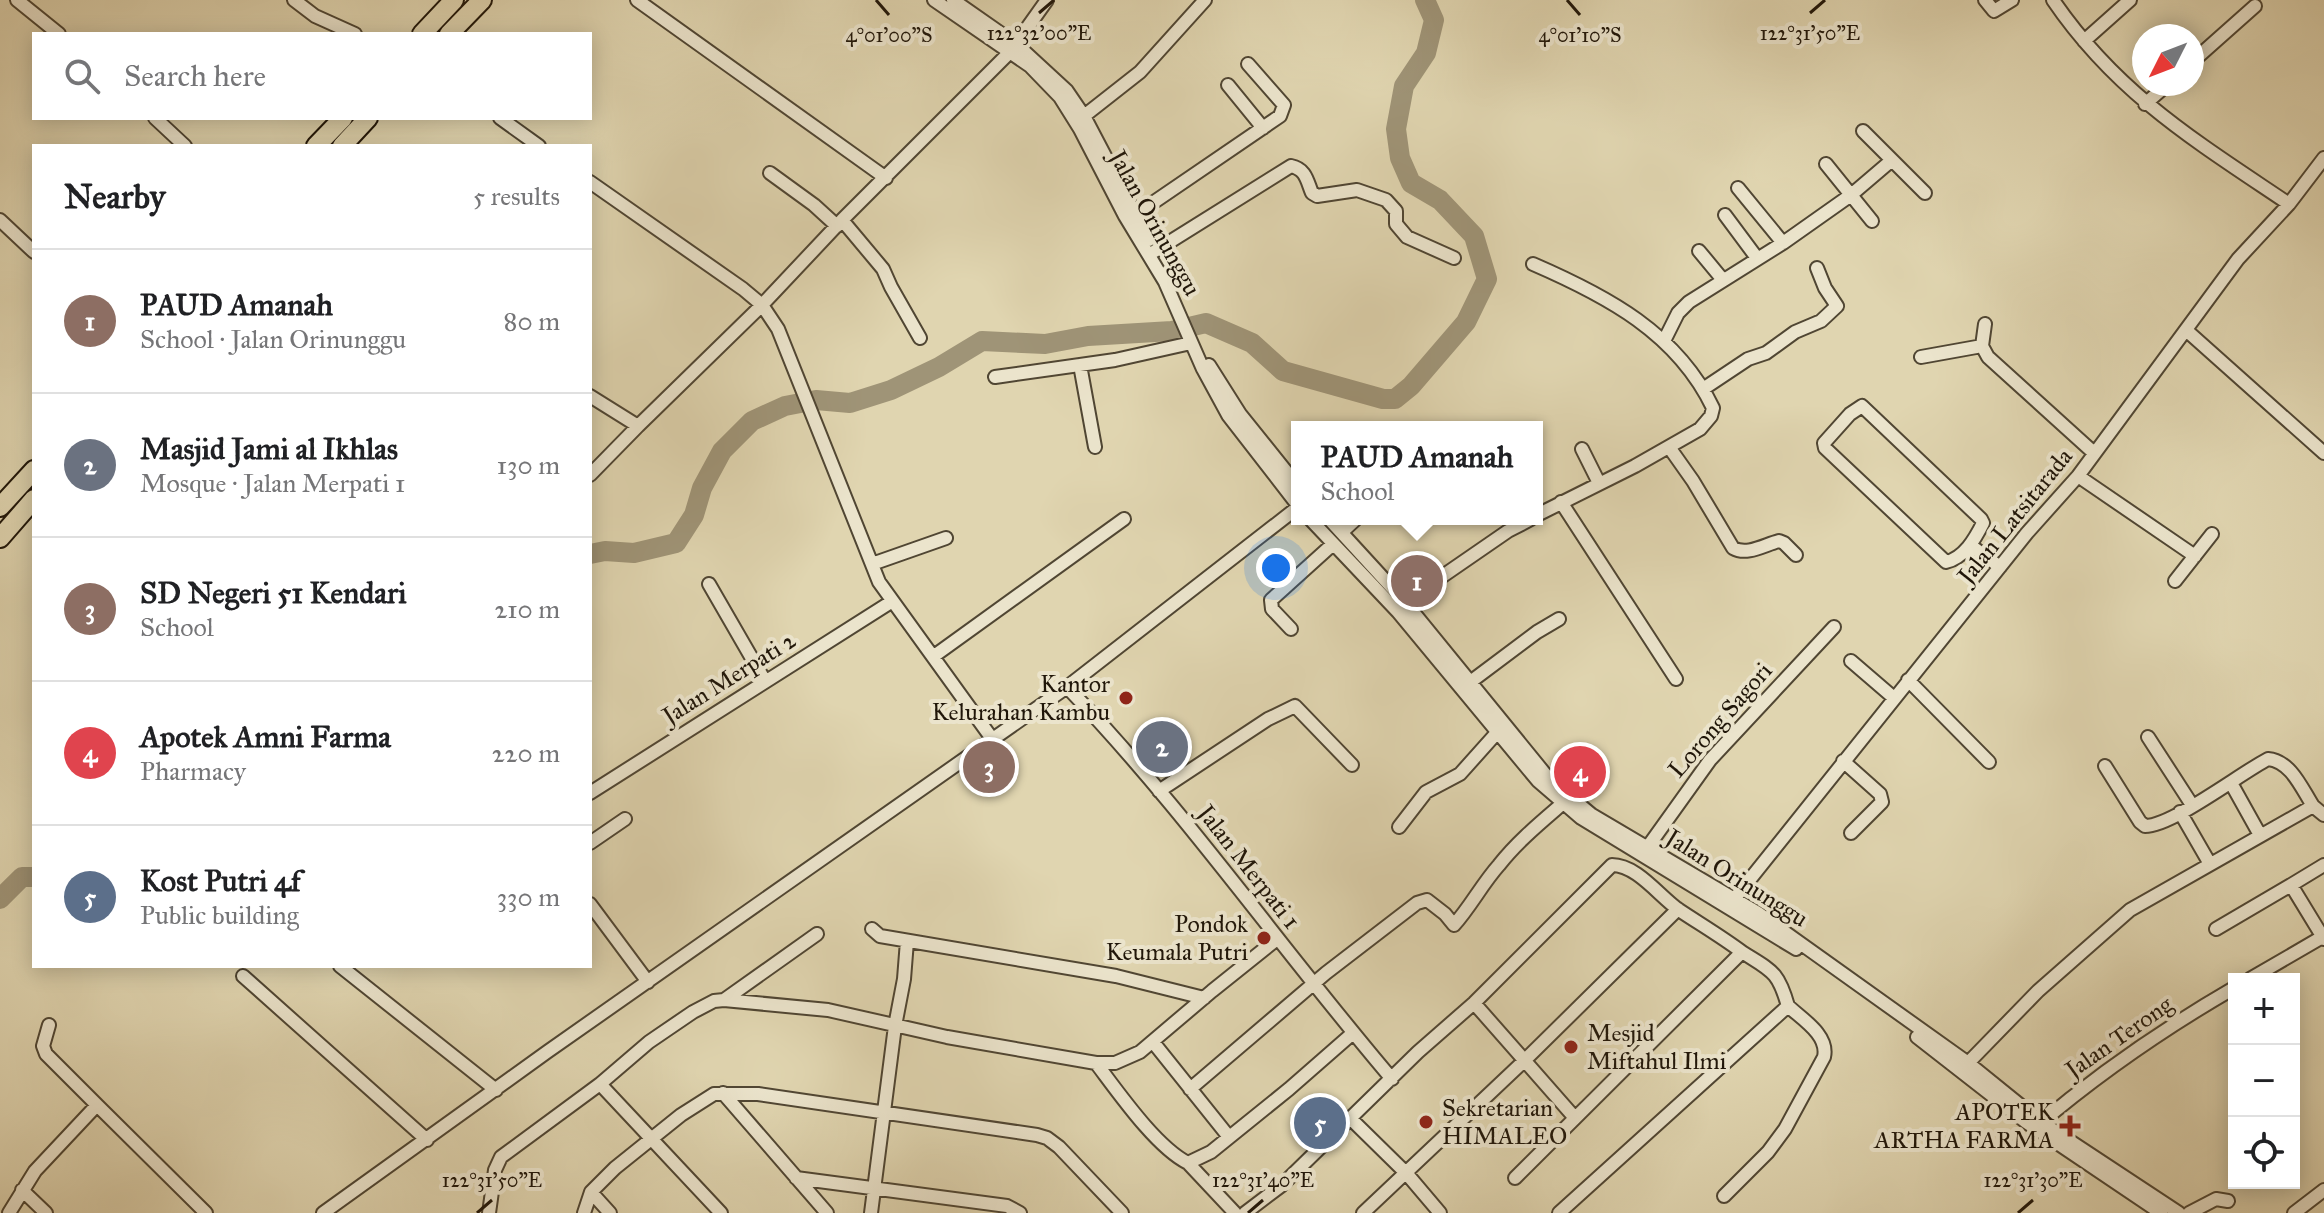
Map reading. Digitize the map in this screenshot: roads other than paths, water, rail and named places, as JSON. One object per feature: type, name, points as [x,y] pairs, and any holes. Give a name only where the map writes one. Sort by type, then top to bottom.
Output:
[{"type":"highway","points":[[424,32],[454,0]]},
{"type":"highway","points":[[451,32],[482,0]]},
{"type":"highway","points":[[318,144],[341,120]]},
{"type":"highway","points":[[344,144],[366,120]]},
{"type":"highway","points":[[0,507],[32,472]]},
{"type":"highway","points":[[0,538],[32,501]]},
{"type":"street","points":[[17,0],[57,32]]},
{"type":"street","points":[[294,0],[325,22],[350,32]]},
{"type":"street","points":[[637,0],[886,178]]},
{"type":"street","name":"Jalan Orinunggu","points":[[934,0],[1051,74],[1084,116],[1155,251],[1228,415],[1291,498]]},
{"type":"street","name":"Jalan Orinunggu","points":[[953,0],[1013,48],[1060,97],[1181,309]]},
{"type":"street","points":[[592,473],[762,305],[1013,48],[1047,0]]},
{"type":"street","points":[[1084,116],[1140,72],[1205,0]]},
{"type":"street","points":[[1985,0],[1994,11],[2012,0]]},
{"type":"street","points":[[2071,0],[2056,5],[2084,41],[2145,104],[2289,204]]},
{"type":"street","points":[[2084,41],[2130,0]]},
{"type":"street","points":[[2204,51],[2255,6]]},
{"type":"street","points":[[1135,215],[1280,116],[1284,105],[1248,64]]},
{"type":"street","points":[[1228,85],[1263,128]]},
{"type":"street","points":[[2145,104],[2154,96]]},
{"type":"street","points":[[157,120],[183,144]]},
{"type":"street","points":[[503,120],[536,144]]},
{"type":"street","points":[[1863,131],[1925,193]]},
{"type":"street","name":"Jalan Latsitarada","points":[[1731,902],[2000,567],[2078,476],[2238,259],[2289,204],[2324,158]]},
{"type":"street","points":[[1664,341],[1683,307],[1783,243],[1851,195],[1892,160]]},
{"type":"street","points":[[1826,164],[1872,221]]},
{"type":"street","points":[[1155,251],[1291,166],[1300,168],[1314,195],[1324,197],[1357,190],[1386,200],[1396,211],[1396,224],[1407,237],[1454,258]]},
{"type":"street","points":[[770,173],[839,223],[883,269],[920,338]]},
{"type":"street","points":[[2310,175],[2324,181]]},
{"type":"street","points":[[592,183],[762,305],[778,329],[872,564],[891,602],[934,656],[993,740]]},
{"type":"street","points":[[1738,188],[1783,243]]},
{"type":"street","points":[[1725,215],[1757,258]]},
{"type":"street","points":[[0,220],[32,250]]},
{"type":"street","points":[[1699,251],[1723,280]]},
{"type":"street","points":[[1533,264],[1638,318],[1664,341],[1703,389],[1713,408],[1711,416],[1700,429],[1543,512]]},
{"type":"street","points":[[1703,389],[1748,359],[1766,353],[1795,332],[1821,321],[1837,306],[1817,268]]},
{"type":"street","points":[[1985,324],[1982,346],[1988,357],[2094,453]]},
{"type":"street","points":[[2186,330],[2324,453]]},
{"type":"street","points":[[995,377],[1080,365],[1191,337]]},
{"type":"street","name":"Jalan Orinunggu","points":[[1191,337],[1240,414],[1291,478]]},
{"type":"street","points":[[1921,357],[1982,346]]},
{"type":"street","points":[[1080,365],[1095,447]]},
{"type":"street","points":[[592,397],[638,426]]},
{"type":"street","points":[[1862,406],[1981,519],[1983,523],[1970,545],[1955,560],[1946,562],[1825,448],[1827,437],[1862,406]]},
{"type":"street","points":[[1669,447],[1733,548],[1740,552],[1748,551],[1779,541],[1796,555]]},
{"type":"street","points":[[1582,449],[1599,483]]},
{"type":"street","points":[[2078,476],[2195,556]]},
{"type":"street","points":[[1561,502],[1676,679]]},
{"type":"street","points":[[323,1213],[1067,687],[1291,511]]},
{"type":"street","points":[[934,656],[1124,519]]},
{"type":"street","name":"Jalan Orinunggu","points":[[1316,525],[1398,612],[1500,729],[1569,798],[1628,842],[1647,848],[1868,995],[2038,1125],[2161,1213]]},
{"type":"street","name":"Jalan Orinunggu","points":[[1335,525],[1405,602],[1469,683],[1538,781],[1562,804],[1731,902]]},
{"type":"street","points":[[1342,532],[1350,525]]},
{"type":"street","points":[[1405,602],[1520,525]]},
{"type":"street","points":[[2175,581],[2212,534]]},
{"type":"street","points":[[872,564],[946,538]]},
{"type":"street","points":[[1291,629],[1272,609],[1271,600],[1333,544]]},
{"type":"street","points":[[1970,545],[2000,567]]},
{"type":"street","points":[[709,584],[765,681]]},
{"type":"street","name":"Jalan Merpati 2","points":[[592,792],[891,602]]},
{"type":"street","points":[[1469,683],[1559,619]]},
{"type":"street","name":"Lorong Sagori","points":[[1647,848],[1710,760],[1834,627]]},
{"type":"street","points":[[1851,661],[1894,698]]},
{"type":"street","points":[[1908,680],[1989,762]]},
{"type":"street","name":"Jalan Merpati 1","points":[[1067,687],[1226,870],[1277,939],[1392,1079]]},
{"type":"street","points":[[1159,791],[1268,719],[1295,706],[1352,765]]},
{"type":"street","points":[[1399,827],[1426,792],[1460,774],[1500,729]]},
{"type":"street","points":[[2148,737],[2186,808],[2210,864]]},
{"type":"street","points":[[2105,766],[2145,826],[2152,826],[2186,808],[2268,759],[2276,760],[2289,770],[2313,806],[2324,815]]},
{"type":"street","points":[[1843,761],[1880,794],[1882,802],[1851,833]]},
{"type":"street","points":[[2231,783],[2260,835]]},
{"type":"street","points":[[1190,1089],[1373,935],[1423,901],[1433,903],[1454,925],[1473,904],[1504,859],[1562,804]]},
{"type":"street","points":[[1968,1063],[2038,991],[2119,919],[2313,806]]},
{"type":"street","points":[[592,842],[625,819]]},
{"type":"street","points":[[1245,1213],[1282,1185],[1474,1003],[1607,869],[1617,864],[1628,842]]},
{"type":"street","points":[[1617,864],[1633,872],[1678,909],[1772,971],[1779,979],[1788,1006],[1822,1038],[1824,1057],[1785,1129],[1768,1152],[1724,1196]]},
{"type":"street","points":[[2216,929],[2324,865]]},
{"type":"street","points":[[2261,973],[2324,938],[2291,885]]},
{"type":"street","points":[[592,907],[648,982]]},
{"type":"street","points":[[1363,1213],[1407,1174],[1678,909]]},
{"type":"street","points":[[872,929],[880,936],[1116,976],[1204,998]]},
{"type":"street","points":[[724,1000],[817,934]]},
{"type":"street","points":[[489,1213],[495,1170],[501,1157],[600,1084],[649,1042],[714,1001],[828,1010],[895,1026],[1096,1063],[1115,1063],[1126,1060],[1153,1042],[1277,939]]},
{"type":"street","points":[[871,1213],[907,941]]},
{"type":"street","points":[[1515,1178],[1742,952]]},
{"type":"street","points":[[343,968],[496,1090]]},
{"type":"street","points":[[243,976],[427,1140]]},
{"type":"street","name":"Jalan Terong","points":[[2038,1125],[2127,1056],[2228,992]]},
{"type":"street","points":[[1474,1003],[1575,1118]]},
{"type":"street","name":"Jalan Orinunggu","points":[[1880,1004],[1968,1063],[2038,1125],[2179,1213]]},
{"type":"street","points":[[1559,1213],[1788,1006]]},
{"type":"street","points":[[49,1025],[43,1046],[46,1054],[206,1213]]},
{"type":"street","points":[[1188,1163],[1203,1157],[1229,1137],[1353,1033]]},
{"type":"street","points":[[1153,1042],[1229,1137]]},
{"type":"street","points":[[1096,1063],[1149,1129],[1175,1155],[1188,1163],[1235,1213]]},
{"type":"street","points":[[600,1084],[721,1213]]},
{"type":"street","points":[[723,1093],[827,1213]]},
{"type":"street","points":[[584,1213],[591,1192],[650,1138],[696,1104],[714,1094],[723,1093],[770,1095],[1047,1138],[1122,1213]]},
{"type":"street","points":[[9,1213],[22,1190],[68,1134],[97,1105]]},
{"type":"street","points":[[1351,1119],[1407,1174],[1440,1213]]},
{"type":"street","points":[[796,1178],[1007,1206],[1020,1213]]},
{"type":"street","points":[[22,1190],[46,1213]]},
{"type":"street","points":[[2294,1213],[2324,1190]]},
{"type":"street","points":[[591,1192],[610,1213]]},
{"type":"street","points":[[2189,1213],[2216,1199],[2228,1201]]},
{"type":"waterway","points":[[1411,386],[1466,322],[1487,279],[1474,236],[1440,200],[1411,183],[1400,158],[1396,129],[1404,86],[1426,53],[1434,20],[1425,0]]},
{"type":"waterway","points":[[592,554],[605,551],[634,553],[676,543],[694,515],[702,488],[722,451],[752,421],[785,406],[816,400],[850,403],[891,390],[939,367],[982,341],[1045,344],[1088,336],[1172,331],[1206,323],[1252,343],[1283,371],[1383,399],[1395,399],[1411,386]]},
{"type":"waterway","points":[[0,899],[22,877],[32,877]]},
{"type":"place","name":"PAUD Amanah","points":[[1417,581]]},
{"type":"place","name":"Kantor Kelurahan Kambu","points":[[1126,698]]},
{"type":"place","name":"Masjid Jami al Ikhlas","points":[[1162,747]]},
{"type":"place","name":"SD Negeri 51 Kendari","points":[[989,767]]},
{"type":"place","name":"Apotek Amni Farma","points":[[1580,772]]},
{"type":"place","name":"Pondok Keumala Putri","points":[[1264,938]]},
{"type":"place","name":"Mesjid Miftahul Ilmi","points":[[1571,1047]]},
{"type":"place","name":"Sekretarian HIMALEO","points":[[1426,1122]]},
{"type":"place","name":"Kost Putri 4f","points":[[1320,1123]]},
{"type":"place","name":"APOTEK ARTHA FARMA","points":[[2070,1126]]}]
